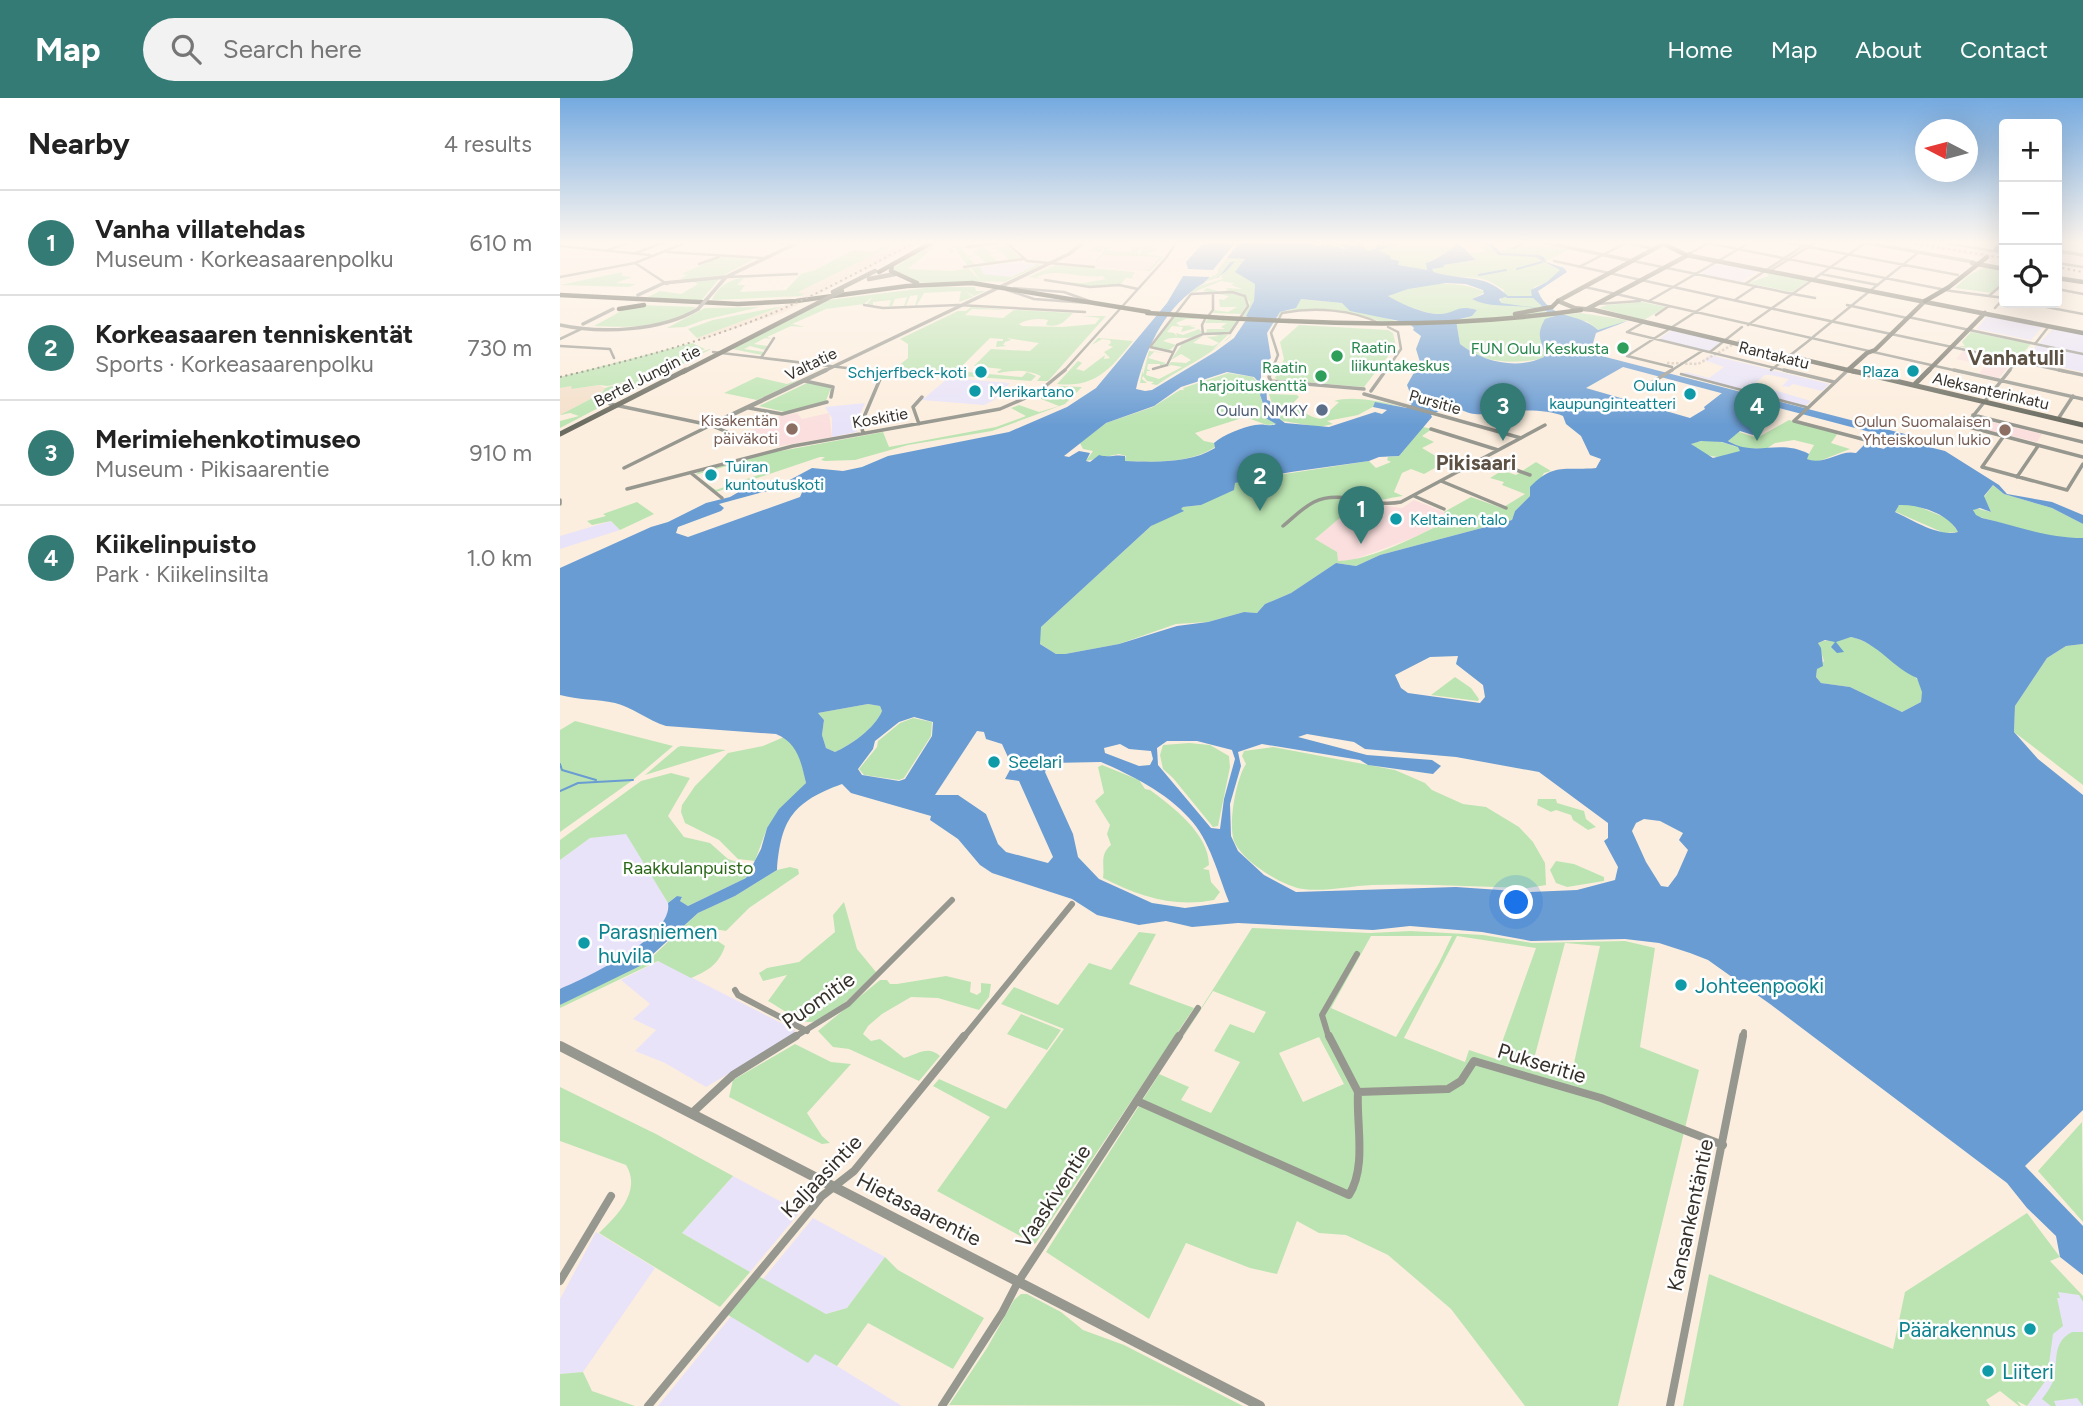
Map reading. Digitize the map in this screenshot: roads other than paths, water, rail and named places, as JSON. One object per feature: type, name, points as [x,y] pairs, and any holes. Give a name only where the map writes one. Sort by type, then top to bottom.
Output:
[{"type":"main road","points":[[614,304],[616,309],[663,304]]},
{"type":"main road","name":"Bertel Jungin tie","points":[[560,432],[809,304]]},
{"type":"main road","name":"Bertel Jungin tie","points":[[716,353],[816,304]]},
{"type":"main road","points":[[1098,304],[1148,312],[1386,326],[1474,323],[1588,308]]},
{"type":"main road","points":[[1555,311],[1557,304]]},
{"type":"main road","points":[[1555,311],[1563,307],[1560,304]]},
{"type":"main road","points":[[1563,304],[1573,308]]},
{"type":"main road","points":[[1474,323],[1520,313],[1581,310],[1597,304]]},
{"type":"main road","points":[[1848,370],[1921,304]]},
{"type":"main road","points":[[1940,304],[2083,333]]},
{"type":"main road","name":"Aleksanterinkatu","points":[[1573,308],[1607,313]]},
{"type":"main road","name":"Aleksanterinkatu","points":[[1588,308],[2083,425]]},
{"type":"main road","points":[[1914,385],[1985,313]]},
{"type":"main road","points":[[1289,321],[1386,326]]},
{"type":"street","points":[[560,325],[615,328],[667,323],[698,309],[702,304]]},
{"type":"street","name":"Koskitie","points":[[627,489],[773,450],[997,410],[1031,397],[1052,383],[1123,304]]},
{"type":"street","points":[[1172,352],[1154,350],[1150,346],[1182,304]]},
{"type":"street","points":[[1203,334],[1202,325],[1213,310],[1213,304]]},
{"type":"street","points":[[1153,369],[1167,365],[1172,352],[1181,343],[1203,334],[1214,336],[1231,332],[1248,304]]},
{"type":"street","points":[[1661,304],[2083,399]]},
{"type":"street","points":[[1702,351],[1678,367],[1627,356],[1708,304]]},
{"type":"street","points":[[1752,304],[2083,375]]},
{"type":"street","points":[[1748,324],[1780,304]]},
{"type":"street","points":[[1995,308],[1999,304]]},
{"type":"street","points":[[864,305],[886,308],[963,305],[1085,312]]},
{"type":"street","name":"Valtatie","points":[[624,468],[963,305]]},
{"type":"street","points":[[1772,369],[1821,333],[1849,305],[2083,354]]},
{"type":"street","points":[[1656,314],[1670,306]]},
{"type":"street","points":[[2054,308],[2083,313]]},
{"type":"street","points":[[2060,308],[2083,313]]},
{"type":"street","points":[[591,325],[616,309]]},
{"type":"street","points":[[560,338],[616,309]]},
{"type":"street","name":"Pursitie","points":[[1369,318],[1346,313],[1304,311],[1281,315],[1271,333],[1278,355],[1269,377],[1271,381],[1364,391],[1486,430],[1521,438]]},
{"type":"street","points":[[1363,324],[1372,323],[1369,318]]},
{"type":"street","points":[[1364,391],[1371,392],[1402,346],[1398,332],[1369,318]]},
{"type":"street","name":"Rantakatu","points":[[1644,322],[1627,332],[1834,382]]},
{"type":"street","points":[[560,325],[574,328],[591,325],[615,328]]},
{"type":"street","points":[[1398,332],[1404,326]]},
{"type":"street","points":[[2035,344],[2049,326]]},
{"type":"street","points":[[1710,352],[1742,327]]},
{"type":"street","points":[[560,338],[574,328]]},
{"type":"street","points":[[761,358],[774,338]]},
{"type":"street","points":[[560,346],[610,349],[614,358]]},
{"type":"street","points":[[716,353],[883,372],[861,424],[863,433]]},
{"type":"street","points":[[2017,361],[1965,426],[2083,457]]},
{"type":"street","points":[[1641,389],[1672,367]]},
{"type":"street","points":[[1848,370],[1794,421],[1866,440]]},
{"type":"street","points":[[1681,374],[1808,407]]},
{"type":"street","points":[[805,381],[833,387],[831,397]]},
{"type":"street","points":[[1364,391],[1375,384]]},
{"type":"street","points":[[1743,390],[1751,386]]},
{"type":"street","name":"Pursitie","points":[[1371,392],[1383,399]]},
{"type":"street","points":[[2058,419],[2073,396]]},
{"type":"street","points":[[919,424],[913,407],[922,397]]},
{"type":"street","points":[[749,408],[782,414],[827,402]]},
{"type":"street","points":[[614,405],[710,425],[727,432]]},
{"type":"street","points":[[1973,415],[2083,442]]},
{"type":"street","points":[[1283,526],[1312,502],[1325,498],[1397,504],[1545,425]]},
{"type":"street","points":[[1432,429],[1498,450]]},
{"type":"street","points":[[2003,437],[1982,467],[2067,490],[2083,464]]},
{"type":"street","points":[[2017,477],[2038,446]]},
{"type":"street","points":[[1484,458],[1530,475]]},
{"type":"street","points":[[691,473],[722,498]]},
{"type":"street","points":[[1441,481],[1506,508]]},
{"type":"street","points":[[1414,496],[1444,509]]},
{"type":"street","name":"Puomitie","points":[[692,1113],[733,1075],[807,1031],[857,996],[952,900]]},
{"type":"street","name":"Kaljaasintie","points":[[648,1406],[821,1196],[854,1171],[1072,904]]},
{"type":"street","points":[[1137,1101],[1349,1195],[1356,1188],[1358,1092],[1331,1043],[1322,1015],[1357,954]]},
{"type":"street","points":[[735,990],[738,995],[807,1031]]},
{"type":"street","name":"Vaaskiventie","points":[[942,1406],[1002,1313],[1017,1282],[1198,1008]]},
{"type":"street","name":"Kansankentäntie","points":[[1671,1406],[1691,1291],[1713,1199],[1744,1032]]},
{"type":"street","name":"Hietasaarentie","points":[[560,1046],[1260,1406]]},
{"type":"street","name":"Pukseritie","points":[[1358,1092],[1448,1089],[1461,1081],[1474,1061],[1601,1098],[1723,1146]]},
{"type":"street","points":[[560,1281],[611,1196]]},
{"type":"water","points":[[1166,304],[1179,304],[1164,320],[1157,333],[1144,361],[1136,389],[1152,390],[1215,352],[1234,338],[1248,317],[1246,316],[1252,304],[1298,304],[1296,308],[1280,312],[1267,333],[1271,358],[1261,366],[1261,379],[1266,386],[1272,413],[1285,423],[1329,427],[1375,412],[1382,414],[1387,410],[1373,407],[1375,402],[1407,408],[1412,404],[1408,402],[1412,398],[1407,385],[1420,362],[1416,349],[1421,336],[1409,323],[1350,311],[1343,304],[1405,304],[1435,314],[1465,308],[1477,310],[1472,316],[1456,320],[1460,344],[1490,359],[1523,363],[1544,357],[1540,331],[1545,319],[1555,316],[1535,308],[1487,304],[1538,308],[1542,306],[1540,304],[1546,304],[1557,312],[1581,320],[1598,330],[1630,320],[1596,333],[1590,353],[1932,441],[1929,447],[1945,451],[1999,485],[2007,494],[2052,502],[2083,515],[2083,524],[2052,508],[2004,494],[1993,485],[1984,496],[1991,512],[1980,508],[1973,510],[1982,518],[2032,531],[2083,538],[2083,644],[2066,646],[2047,658],[2015,706],[2014,732],[2038,759],[2083,795],[2083,1110],[2025,1166],[2083,1226],[2083,1275],[2060,1257],[2056,1236],[2027,1208],[2007,1183],[1708,960],[1659,943],[1625,939],[1531,941],[1482,932],[1410,926],[1373,930],[1238,923],[1192,927],[1166,921],[1139,925],[1097,915],[1072,899],[992,873],[980,865],[958,839],[930,820],[931,816],[851,793],[842,784],[812,798],[793,815],[782,838],[777,870],[735,896],[698,913],[640,966],[560,1005],[560,989],[607,966],[643,942],[657,929],[666,916],[668,903],[677,896],[682,897],[680,901],[688,906],[746,878],[761,849],[767,828],[779,809],[806,783],[794,748],[776,734],[666,726],[621,705],[560,695],[560,568],[706,503],[730,497],[749,486],[771,480],[786,482],[812,468],[843,471],[862,467],[888,456],[1009,432],[1067,407],[1096,388]],"holes":[[[1623,367],[1722,393],[1704,407],[1705,409],[1690,418],[1586,388]],[[1227,372],[1254,377],[1264,388],[1260,395],[1265,409],[1262,416],[1276,424],[1239,429],[1214,443],[1215,448],[1183,459],[1159,462],[1125,461],[1125,456],[1099,455],[1090,462],[1086,461],[1090,453],[1079,451],[1069,457],[1064,456],[1106,423],[1154,406],[1181,387]],[[1779,408],[1893,438],[1884,449],[1865,444],[1856,453],[1844,453],[1813,461],[1807,459],[1809,454],[1798,450],[1748,448],[1728,441],[1740,431],[1753,435],[1772,419],[1767,417]],[[1460,409],[1476,414],[1526,411],[1557,414],[1563,416],[1566,424],[1581,436],[1590,455],[1601,459],[1596,468],[1560,469],[1538,479],[1530,487],[1530,496],[1515,511],[1512,520],[1380,555],[1356,566],[1336,563],[1291,593],[1265,604],[1257,613],[1244,612],[1208,622],[1177,626],[1119,644],[1065,654],[1056,654],[1040,644],[1041,627],[1151,526],[1184,511],[1181,509],[1183,507],[1201,505],[1234,490],[1235,483],[1251,479],[1399,456],[1431,415],[1439,411]],[[1701,441],[1722,442],[1738,447],[1740,451],[1713,458],[1691,444]],[[782,487],[803,490],[800,497],[688,537],[676,533],[678,527],[724,508],[719,504]],[[1899,505],[1933,511],[1948,520],[1958,532],[1934,530],[1895,512]],[[1851,637],[1869,644],[1917,678],[1922,692],[1921,702],[1902,712],[1850,687],[1821,683],[1816,677],[1817,669],[1823,666],[1818,643],[1825,640],[1835,642],[1831,647],[1837,653],[1844,652],[1836,642]],[[1458,656],[1456,664],[1483,685],[1485,697],[1480,703],[1408,693],[1401,688],[1395,675],[1430,657]],[[868,704],[880,706],[882,711],[874,724],[862,735],[835,752],[826,748],[822,735],[824,720],[818,713]],[[914,717],[933,722],[932,736],[905,779],[899,781],[862,775],[858,769],[873,749],[875,741],[899,722]],[[977,731],[984,732],[986,739],[1002,744],[1012,766],[1005,779],[1019,781],[1053,857],[1048,863],[1006,852],[998,844],[986,814],[958,795],[935,795]],[[1307,734],[1354,742],[1365,749],[1456,757],[1539,772],[1608,823],[1608,838],[1604,841],[1618,867],[1615,880],[1577,890],[1530,892],[1456,887],[1296,892],[1264,875],[1238,851],[1231,836],[1230,804],[1241,766],[1238,752],[1262,744],[1360,760],[1368,765],[1433,774],[1441,766],[1432,760],[1367,755],[1298,737]],[[1167,741],[1197,741],[1232,750],[1235,759],[1224,799],[1220,829],[1211,828],[1158,765],[1157,748]],[[1120,744],[1129,749],[1151,751],[1153,759],[1150,765],[1139,766],[1105,753],[1104,748]],[[1101,762],[1159,793],[1180,809],[1203,837],[1229,902],[1185,908],[1152,903],[1099,879],[1078,857],[1073,834],[1045,772],[1050,763]],[[1644,819],[1660,821],[1683,833],[1679,840],[1688,850],[1677,875],[1668,887],[1661,886],[1632,831],[1636,823]]]},
{"type":"waterway","points":[[560,764],[562,770],[596,780]]},
{"type":"waterway","points":[[560,791],[578,783],[633,780]]},
{"type":"tunnel","points":[[1667,363],[1698,364],[1741,340]]},
{"type":"railway","points":[[560,377],[669,349],[723,332],[792,304]]},
{"type":"place","name":"FUN Oulu Keskusta","points":[[1623,348]]},
{"type":"place","name":"Raatin liikuntakeskus","points":[[1337,356]]},
{"type":"place","name":"Plaza","points":[[1913,371]]},
{"type":"place","name":"Schjerfbeck-koti","points":[[981,372]]},
{"type":"place","name":"Raatin harjoituskenttä","points":[[1321,376]]},
{"type":"place","name":"Merikartano","points":[[975,391]]},
{"type":"place","name":"Oulun kaupunginteatteri","points":[[1690,394]]},
{"type":"place","name":"Oulun NMKY","points":[[1322,410]]},
{"type":"place","name":"Kisakentän päiväkoti","points":[[792,429]]},
{"type":"place","name":"Oulun Suomalaisen Yhteiskoulun lukio","points":[[2005,430]]},
{"type":"place","name":"Merimiehenkotimuseo","points":[[1503,441]]},
{"type":"place","name":"Kiikelinpuisto","points":[[1757,441]]},
{"type":"place","name":"Tuiran kuntoutuskoti","points":[[711,475]]},
{"type":"place","name":"Korkeasaaren tenniskentät","points":[[1260,511]]},
{"type":"place","name":"Keltainen talo","points":[[1396,519]]},
{"type":"place","name":"Vanha villatehdas","points":[[1361,544]]},
{"type":"place","name":"Seelari","points":[[994,762]]},
{"type":"place","name":"Parasniemen huvila","points":[[584,943]]},
{"type":"place","name":"Johteenpooki","points":[[1681,985]]},
{"type":"place","name":"Päärakennus","points":[[2030,1329]]},
{"type":"place","name":"Liiteri","points":[[1988,1371]]},
{"type":"district","name":"Vanhatulli","points":[[2016,357]]},
{"type":"district","name":"Pikisaari","points":[[1476,462]]},
{"type":"park label","name":"Raakkulanpuisto","points":[[688,868]]}]
